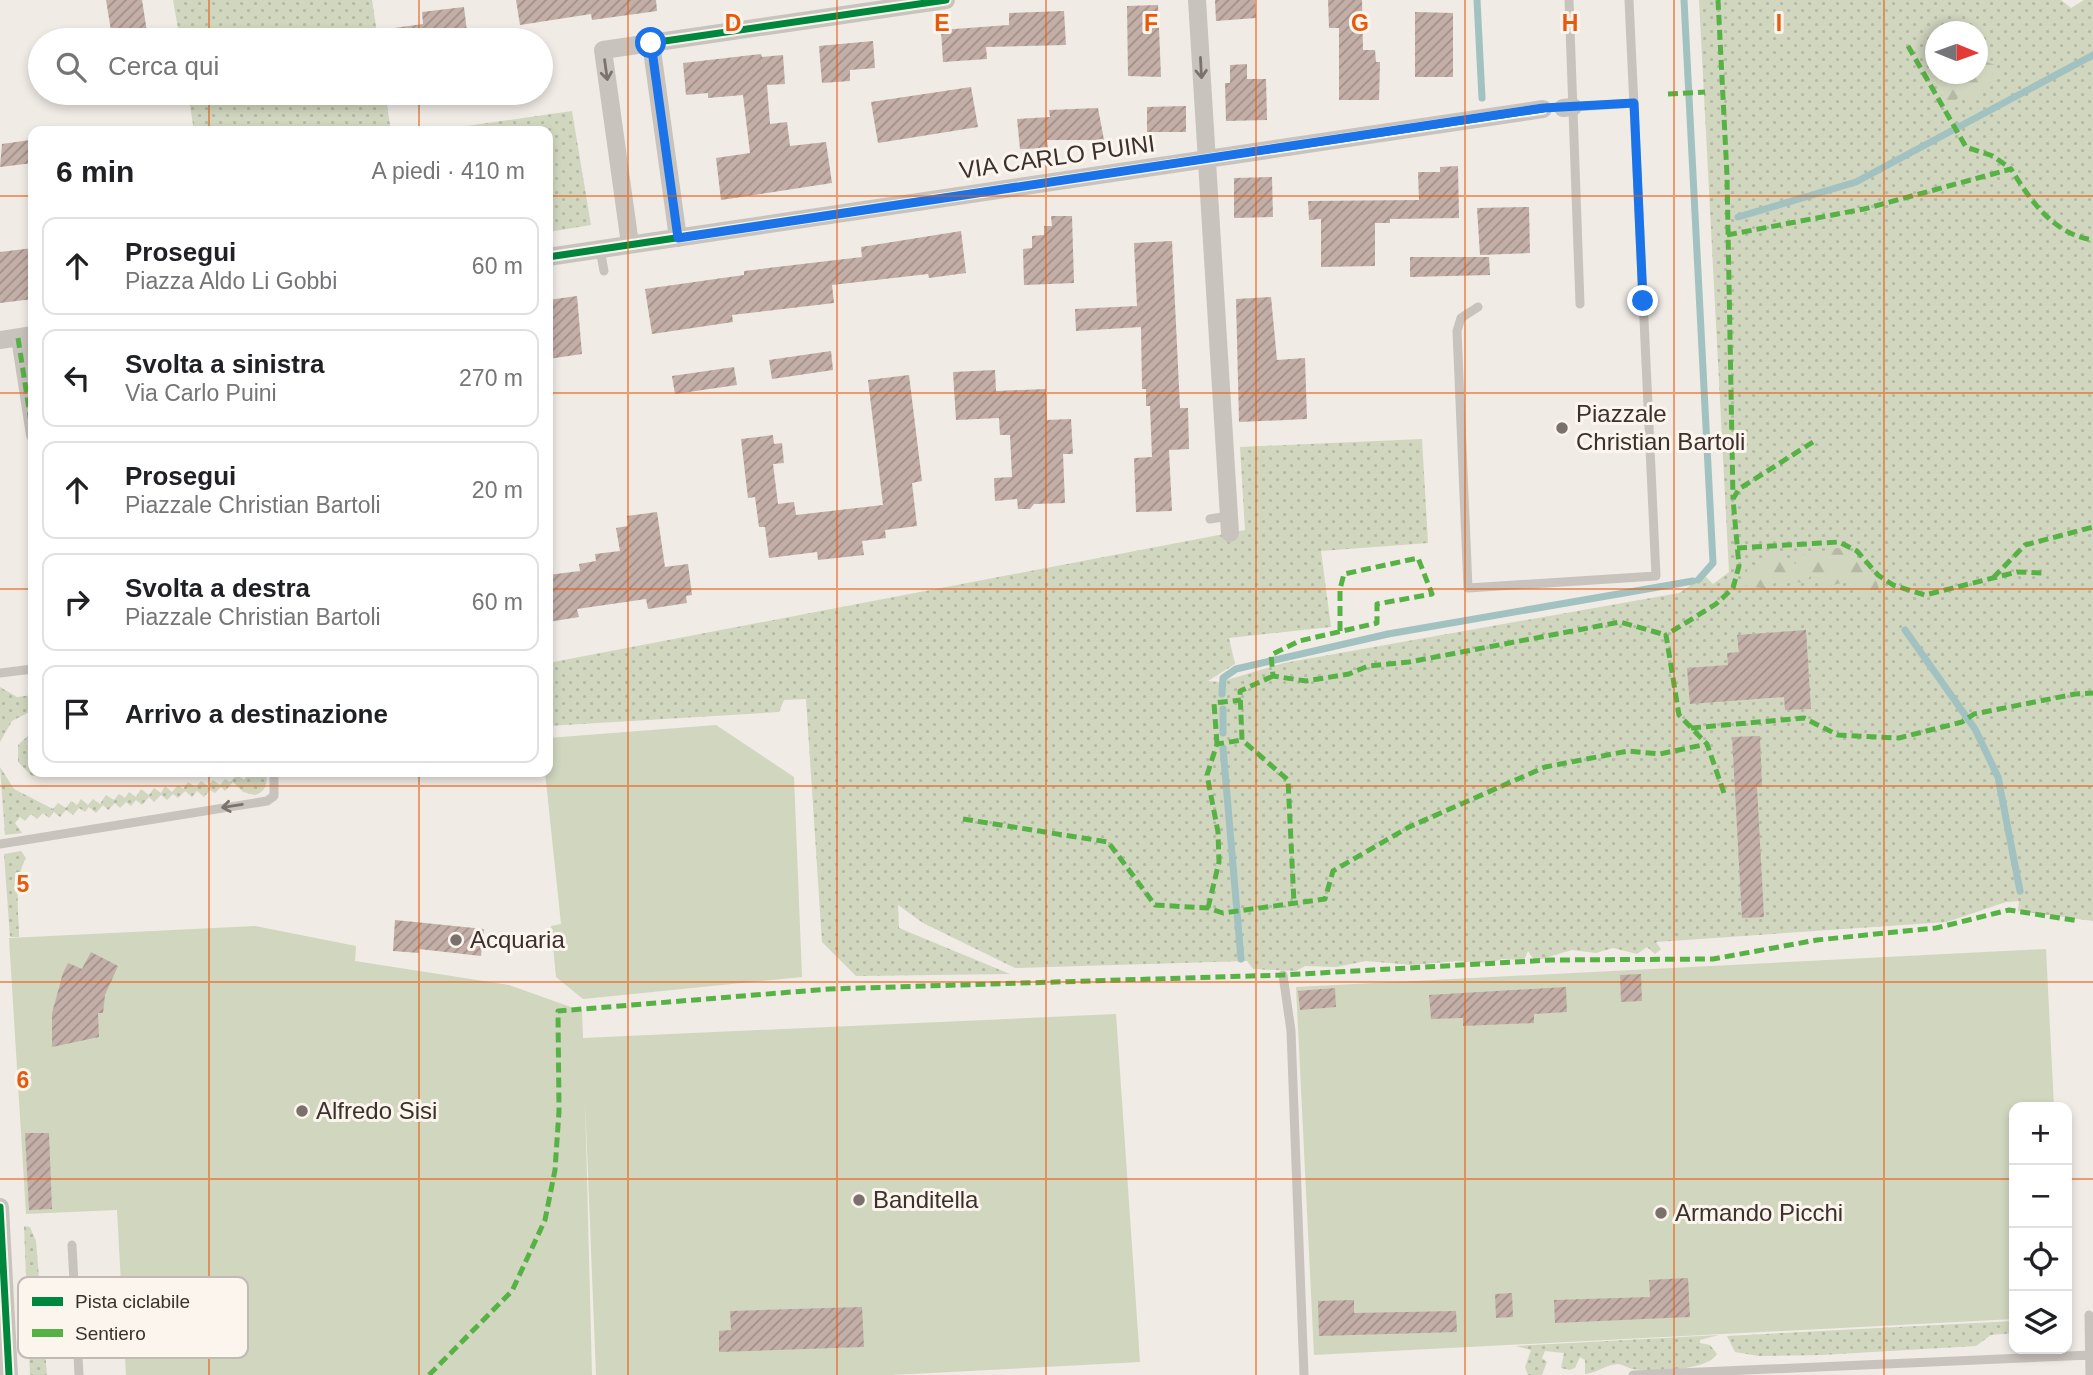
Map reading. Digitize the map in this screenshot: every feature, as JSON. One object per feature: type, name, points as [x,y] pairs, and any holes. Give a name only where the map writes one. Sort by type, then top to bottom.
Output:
[{"type":"street","points":[[630,244],[603,50],[946,0]]},
{"type":"street","points":[[1197,0],[1230,525]]},
{"type":"street","points":[[651,43],[678,238]]},
{"type":"street","name":"VIA CARLO PUINI","points":[[553,256],[1543,108]]},
{"type":"street","points":[[20,337],[28,397]]},
{"type":"street","points":[[0,1207],[9,1375]]},
{"type":"lane","points":[[1569,0],[1568,107],[1580,304]]},
{"type":"lane","points":[[1478,307],[1461,318],[1457,331],[1468,587],[1656,576],[1629,0]]},
{"type":"lane","points":[[1568,107],[1634,103]]},
{"type":"lane","name":"VIA CARLO PUINI","points":[[1543,108],[1568,107]]},
{"type":"lane","points":[[600,249],[604,271]]},
{"type":"lane","points":[[20,337],[28,357]]},
{"type":"lane","points":[[1210,519],[1230,525]]},
{"type":"lane","points":[[0,673],[28,669]]},
{"type":"lane","points":[[0,844],[267,801],[274,796],[275,777]]},
{"type":"lane","points":[[1283,975],[1291,1031],[1304,1375]]},
{"type":"lane","points":[[72,1245],[74,1277]]},
{"type":"lane","points":[[2089,1315],[2090,1375]]},
{"type":"lane","points":[[1633,1375],[2091,1355]]},
{"type":"green space","points":[[173,0],[372,0],[376,28],[178,28]]},
{"type":"green space","points":[[1699,0],[2061,0],[2071,8],[2084,0],[2093,0],[2093,921],[2018,911],[2019,901],[2006,902],[1947,922],[1656,942],[1661,949],[1655,954],[1647,947],[1637,954],[1613,948],[1596,953],[1572,950],[1535,961],[1528,951],[1524,960],[1502,959],[1490,963],[1456,961],[1413,965],[1366,961],[1336,967],[1305,966],[1296,971],[1253,969],[1247,961],[1015,968],[923,923],[898,905],[899,928],[1010,974],[856,976],[822,942],[806,699],[784,700],[779,712],[553,726],[553,662],[1245,530],[1240,447],[1422,439],[1428,543],[1321,551],[1331,627],[1229,638],[1235,664],[1208,681],[1220,682],[1284,663],[1679,593],[1705,576],[1713,584],[1729,572]]},
{"type":"green space","points":[[1988,62],[1995,65],[1990,85],[1980,88],[1976,100],[1961,96],[1950,104],[1937,90],[1940,84],[1988,84]]},
{"type":"green space","points":[[190,105],[387,105],[390,126],[193,126]]},
{"type":"green space","points":[[572,111],[591,225],[553,231],[553,126],[467,126]]},
{"type":"green space","points":[[1838,548],[1858,559],[1869,569],[1879,589],[1872,596],[1857,593],[1849,581],[1826,587],[1813,573],[1805,583],[1778,580],[1768,589],[1743,585],[1747,570],[1766,562],[1778,551],[1795,564],[1802,555]]},
{"type":"green space","points":[[0,687],[17,697],[28,696],[28,713],[12,721],[0,742]]},
{"type":"green space","points":[[716,725],[794,777],[802,977],[583,999],[556,977],[551,926],[561,924],[546,777],[553,777],[553,738]]},
{"type":"green space","points":[[28,736],[28,772],[18,762],[18,745]]},
{"type":"green space","points":[[0,767],[14,789],[53,809],[58,803],[66,808],[71,801],[77,805],[81,799],[88,805],[93,799],[100,804],[106,795],[114,800],[119,794],[125,798],[129,792],[136,797],[141,789],[149,795],[154,788],[161,793],[165,786],[172,792],[178,785],[183,789],[188,782],[196,787],[201,781],[208,786],[213,780],[220,785],[225,779],[230,782],[235,777],[244,780],[246,777],[267,777],[264,789],[255,795],[243,792],[233,782],[225,791],[221,787],[215,793],[210,790],[204,797],[197,791],[192,797],[185,791],[178,798],[173,794],[167,800],[161,795],[154,802],[149,797],[142,805],[136,800],[131,806],[126,802],[120,808],[115,803],[108,810],[103,805],[96,813],[89,807],[85,812],[79,808],[73,815],[66,810],[60,817],[54,812],[49,818],[43,813],[37,819],[31,814],[25,821],[20,817],[15,823],[22,833],[5,835]]},
{"type":"green space","points":[[21,851],[26,858],[18,887],[19,937],[10,937],[4,854]]},
{"type":"green space","points":[[255,926],[356,946],[355,961],[509,985],[582,1011],[583,1038],[1116,1014],[1140,1362],[892,1375],[596,1375],[585,1099],[592,1375],[126,1375],[125,1358],[248,1358],[248,1277],[121,1277],[117,1210],[26,1214],[9,938]]},
{"type":"green space","name":"Armando Picchi","points":[[2046,949],[2054,1102],[2009,1102],[2009,1319],[1314,1355],[1296,987]]},
{"type":"green space","points":[[24,1226],[30,1227],[36,1241],[39,1277],[26,1277]]},
{"type":"green space","points":[[2009,1321],[2009,1333],[1991,1335],[1976,1346],[1821,1355],[1759,1356],[1735,1352],[1727,1336]]},
{"type":"green space","points":[[1719,1335],[1700,1340],[1700,1343],[1710,1345],[1717,1354],[1712,1360],[1691,1367],[1665,1370],[1633,1369],[1617,1364],[1585,1374],[1585,1360],[1580,1357],[1575,1368],[1570,1370],[1561,1368],[1564,1353],[1545,1351],[1542,1358],[1547,1362],[1542,1375],[1528,1375],[1525,1367],[1531,1350],[1516,1346]]},
{"type":"green space","points":[[29,1358],[46,1358],[47,1375],[30,1375]]},
{"type":"building","points":[[106,0],[142,0],[146,28],[111,28]]},
{"type":"building","points":[[516,0],[656,0],[657,11],[592,20],[591,14],[520,25]]},
{"type":"building","points":[[1215,0],[1255,0],[1256,18],[1216,21]]},
{"type":"building","points":[[1328,0],[1362,0],[1363,50],[1375,50],[1376,62],[1380,62],[1379,100],[1339,100],[1339,28],[1329,28]]},
{"type":"building","points":[[1158,5],[1161,77],[1128,76],[1127,6]]},
{"type":"building","points":[[464,7],[467,28],[394,28],[423,24],[422,12]]},
{"type":"building","points":[[1064,11],[1066,45],[986,47],[987,59],[943,62],[941,30],[1009,25],[1009,13]]},
{"type":"building","points":[[1415,12],[1453,13],[1453,77],[1415,77]]},
{"type":"building","points":[[873,41],[875,68],[850,70],[850,81],[822,83],[819,46]]},
{"type":"building","points":[[761,54],[762,57],[783,55],[785,84],[767,85],[770,124],[787,122],[790,146],[826,142],[832,183],[721,200],[716,158],[750,153],[743,95],[708,98],[708,93],[686,95],[683,63]]},
{"type":"building","points":[[1247,64],[1247,79],[1266,79],[1267,120],[1226,121],[1225,83],[1230,83],[1230,65]]},
{"type":"building","points":[[971,87],[978,127],[878,143],[871,102]]},
{"type":"building","points":[[1186,106],[1186,132],[1147,132],[1147,107]]},
{"type":"building","points":[[1098,108],[1104,140],[1047,140],[1048,148],[1020,149],[1017,119],[1050,117],[1049,110]]},
{"type":"building","points":[[28,140],[28,164],[0,167],[2,144]]},
{"type":"building","points":[[1458,166],[1459,218],[1390,219],[1390,223],[1375,223],[1375,266],[1321,267],[1321,219],[1309,220],[1308,201],[1419,200],[1418,172],[1440,172],[1440,167]]},
{"type":"building","points":[[1272,177],[1273,217],[1234,218],[1234,178]]},
{"type":"building","points":[[1529,207],[1530,253],[1480,255],[1477,208]]},
{"type":"building","points":[[1051,216],[1072,216],[1074,283],[1024,285],[1023,249],[1032,248],[1032,236],[1044,235],[1044,226],[1052,226]]},
{"type":"building","points":[[961,231],[966,273],[929,278],[928,274],[832,285],[834,303],[732,315],[733,322],[652,334],[645,289],[744,275],[744,271],[862,257],[861,247]]},
{"type":"building","points":[[1172,241],[1180,408],[1188,408],[1189,449],[1169,450],[1172,511],[1136,512],[1134,458],[1152,457],[1150,406],[1146,406],[1146,389],[1142,389],[1141,327],[1076,331],[1075,309],[1137,306],[1134,243]]},
{"type":"building","points":[[28,249],[28,300],[0,303],[0,252]]},
{"type":"building","points":[[1410,257],[1489,257],[1490,275],[1410,277]]},
{"type":"building","points":[[577,296],[582,354],[553,358],[553,299]]},
{"type":"building","points":[[1271,297],[1277,360],[1305,358],[1307,419],[1239,422],[1236,299]]},
{"type":"building","points":[[831,351],[833,370],[772,379],[769,360]]},
{"type":"building","points":[[734,367],[737,385],[675,394],[672,376]]},
{"type":"building","points":[[995,370],[996,391],[1046,389],[1047,420],[1071,419],[1073,454],[1063,454],[1065,503],[1034,504],[1030,509],[1018,509],[1017,499],[995,501],[994,478],[1012,477],[1010,435],[1000,435],[999,418],[956,420],[953,372]]},
{"type":"building","points":[[909,375],[922,481],[912,483],[917,526],[885,530],[886,538],[862,541],[864,555],[818,560],[817,552],[769,558],[765,527],[759,527],[755,497],[748,498],[741,439],[773,435],[774,444],[782,443],[784,463],[773,464],[778,504],[794,502],[796,515],[883,505],[868,380]]},
{"type":"building","points":[[657,512],[665,567],[688,564],[692,595],[686,596],[687,603],[648,609],[646,599],[577,609],[579,617],[553,621],[553,574],[580,571],[579,564],[596,561],[595,554],[620,551],[616,528],[628,526],[627,516]]},
{"type":"building","points":[[1806,630],[1811,709],[1785,710],[1784,697],[1690,704],[1687,668],[1728,665],[1727,653],[1739,652],[1737,635]]},
{"type":"building","points":[[1760,736],[1762,787],[1757,787],[1764,917],[1742,918],[1732,737]]},
{"type":"building","points":[[395,920],[484,929],[481,956],[419,949],[419,953],[393,951]]},
{"type":"building","points":[[91,952],[118,966],[105,995],[103,1013],[98,1013],[99,1037],[52,1047],[52,1013],[63,973],[68,963],[82,969]]},
{"type":"building","points":[[1641,974],[1642,1001],[1621,1002],[1620,975]]},
{"type":"building","points":[[1566,987],[1567,1012],[1534,1014],[1534,1023],[1463,1026],[1463,1018],[1431,1019],[1429,995]]},
{"type":"building","points":[[1335,988],[1336,1007],[1300,1010],[1298,991]]},
{"type":"building","points":[[25,1133],[49,1133],[52,1209],[29,1210]]},
{"type":"building","points":[[1688,1278],[1690,1317],[1555,1323],[1554,1300],[1650,1297],[1649,1280]]},
{"type":"building","points":[[1512,1293],[1513,1317],[1496,1318],[1495,1294]]},
{"type":"building","points":[[1354,1300],[1354,1313],[1456,1311],[1457,1332],[1319,1336],[1318,1301]]},
{"type":"building","points":[[862,1307],[864,1347],[719,1352],[719,1331],[731,1330],[730,1311]]},
{"type":"waterway","points":[[1477,0],[1482,98]]},
{"type":"waterway","points":[[1684,0],[1713,563],[1698,580]]},
{"type":"waterway","points":[[1738,217],[1856,182],[2093,55]]},
{"type":"waterway","points":[[1222,694],[1223,678],[1236,669],[1388,634],[1693,581]]},
{"type":"waterway","points":[[1905,630],[1975,729],[1998,777],[2020,891]]},
{"type":"waterway","points":[[1223,709],[1223,733]]},
{"type":"waterway","points":[[1223,748],[1241,959]]},
{"type":"marked path","points":[[1718,0],[1727,175],[1733,499]]},
{"type":"marked path","points":[[1908,46],[1966,147],[1993,156],[2011,169]]},
{"type":"marked path","points":[[1668,94],[1705,92]]},
{"type":"marked path","points":[[1727,235],[1864,209],[2011,169],[2044,214],[2066,231],[2093,240]]},
{"type":"marked path","points":[[18,338],[28,403]]},
{"type":"marked path","points":[[1724,793],[1707,744],[1679,715],[1666,635],[1716,604],[1733,588],[1739,566],[1733,499],[1739,489],[1813,442]]},
{"type":"marked path","points":[[1993,578],[2025,545],[2093,527]]},
{"type":"marked path","points":[[1737,548],[1839,542],[1857,551],[1878,575],[1893,585],[1925,595],[2017,572],[2043,573]]},
{"type":"marked path","points":[[1340,631],[1340,589],[1344,574],[1418,558],[1432,594],[1377,604],[1377,623],[1299,641],[1271,655],[1273,676],[1306,681],[1349,674],[1368,666],[1409,662],[1620,622],[1666,635]]},
{"type":"marked path","points":[[1273,676],[1240,691],[1242,740],[1288,780],[1294,903]]},
{"type":"marked path","points":[[1691,728],[1804,718],[1838,735],[1899,738],[1962,722],[1974,714],[2075,694],[2093,693]]},
{"type":"marked path","points":[[1217,744],[1214,703],[1241,700]]},
{"type":"marked path","points":[[1208,908],[1219,862],[1218,832],[1207,775],[1217,744],[1242,740]]},
{"type":"marked path","points":[[963,819],[1108,842],[1155,905],[1208,908],[1223,913],[1325,899],[1333,871],[1409,827],[1545,767],[1628,751],[1660,754],[1707,744]]},
{"type":"marked path","points":[[429,1375],[512,1291],[545,1220],[555,1170],[559,1111],[558,1011],[829,989],[1283,975],[1551,960],[1713,959],[1817,940],[1936,928],[2009,910],[2079,921]]},
{"type":"cycle path","points":[[651,43],[946,0]]},
{"type":"cycle path","points":[[553,256],[1543,109]]},
{"type":"cycle path","points":[[0,1207],[9,1375]]},
{"type":"place","name":"Piazzale Christian Bartoli","points":[[1562,428]]},
{"type":"place","name":"Acquaria","points":[[456,940]]},
{"type":"place","name":"Alfredo Sisi","points":[[302,1111]]},
{"type":"place","name":"Banditella","points":[[859,1200]]},
{"type":"place","name":"Armando Picchi","points":[[1661,1213]]},
{"type":"route","points":[[651,43],[678,238],[1543,108],[1634,103],[1643,301]]}]
